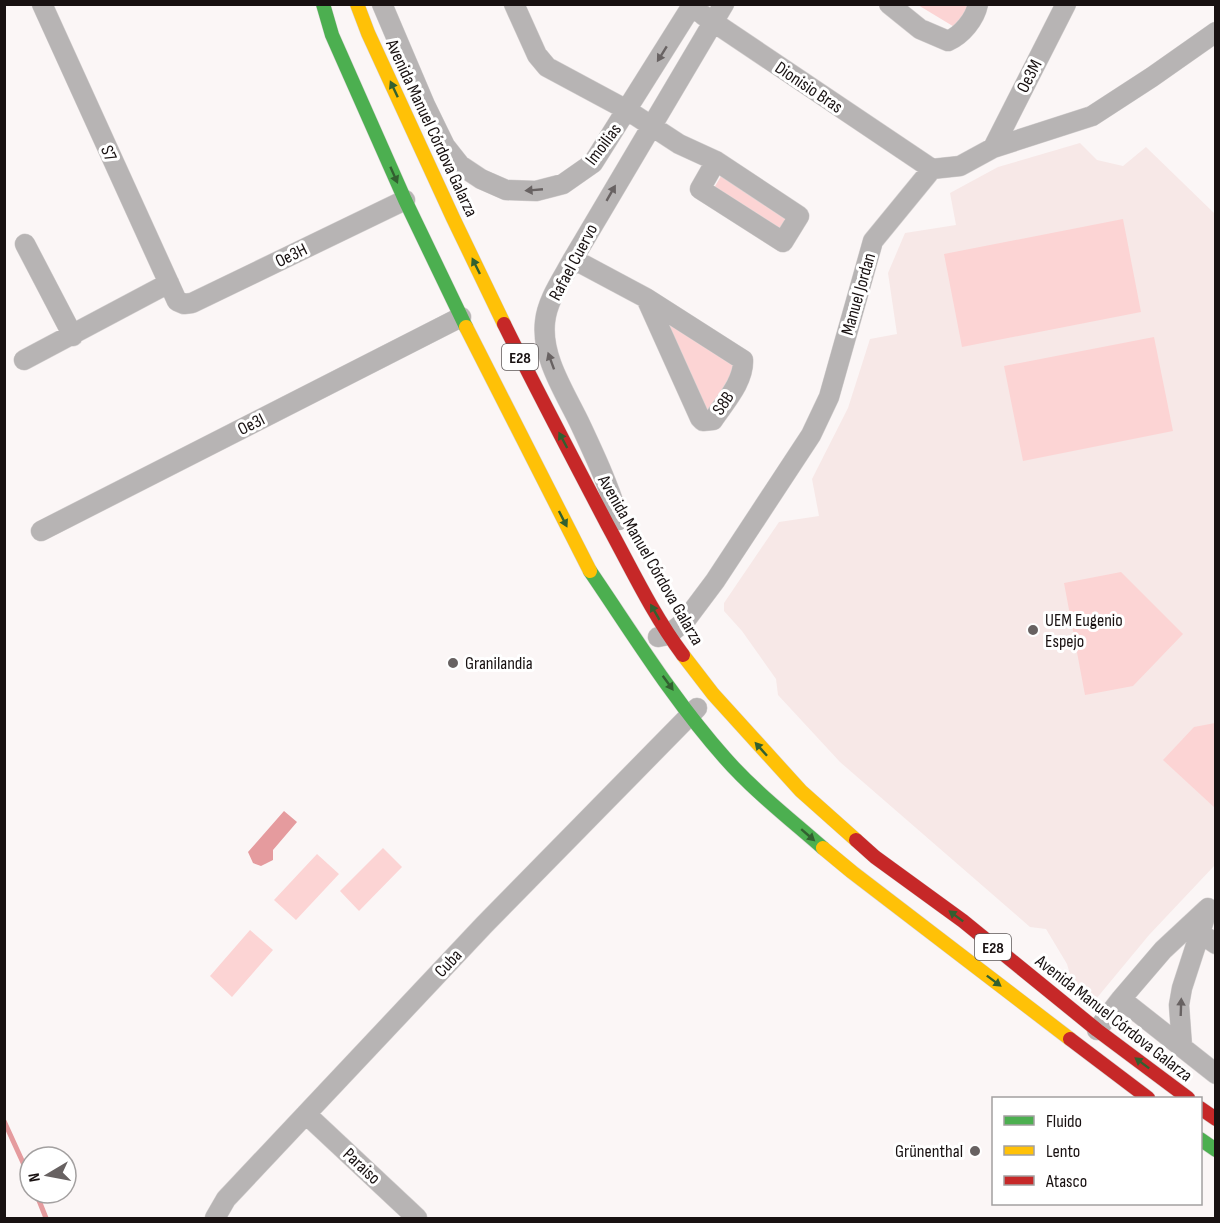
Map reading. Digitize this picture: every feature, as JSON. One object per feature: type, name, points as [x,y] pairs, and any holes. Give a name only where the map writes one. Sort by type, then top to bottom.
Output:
[{"type":"main road","name":"E28","points":[[322,4],[332,35],[405,200],[461,318],[587,566],[690,714],[725,758],[763,796],[852,872],[1147,1097]]},
{"type":"main road","name":"Avenida Manuel Córdova Galarza","points":[[357,4],[368,33],[453,218],[533,383],[668,634],[713,694],[788,779],[858,842],[963,921],[1097,1030],[1187,1097]]},
{"type":"main road","points":[[1202,1109],[1215,1119]]},
{"type":"main road","points":[[1202,1140],[1215,1150]]},
{"type":"street","name":"S7","points":[[42,4],[173,292]]},
{"type":"street","name":"Imoilias","points":[[382,4],[425,105],[446,146],[460,165],[481,179],[506,189],[537,191],[563,184],[593,163],[690,6]]},
{"type":"street","points":[[514,4],[541,62],[627,110],[680,144],[716,162],[799,216],[783,242],[700,189],[716,162]]},
{"type":"street","name":"Rafael Cuervo","points":[[633,572],[606,482],[551,362],[545,340],[545,320],[552,299],[573,259],[650,125],[724,4]]},
{"type":"street","points":[[889,4],[920,29],[948,41],[956,38],[964,29],[976,14],[978,4]]},
{"type":"street","name":"Oe3M","points":[[993,148],[1066,4]]},
{"type":"street","name":"Dionisio Bras","points":[[690,6],[932,169]]},
{"type":"street","points":[[932,169],[960,166],[993,148],[1092,116],[1215,32]]},
{"type":"street","name":"Manuel Jordan","points":[[668,634],[685,621],[715,581],[811,435],[829,397],[873,241],[932,169]]},
{"type":"street","name":"Oe3H","points":[[173,292],[184,304],[192,303],[405,200]]},
{"type":"street","points":[[25,244],[73,336]]},
{"type":"street","name":"S8B","points":[[573,259],[646,298],[743,360],[744,369],[713,420],[704,421],[700,418],[646,298]]},
{"type":"street","points":[[24,360],[173,292]]},
{"type":"street","name":"Oe3I","points":[[41,531],[461,318]]},
{"type":"street","points":[[636,639],[668,634]]},
{"type":"street","points":[[690,714],[713,694]]},
{"type":"street","name":"Cuba","points":[[215,1218],[226,1199],[484,925],[690,714]]},
{"type":"street","points":[[1097,1030],[1163,950],[1212,904]]},
{"type":"street","points":[[1182,1046],[1179,1005],[1182,988],[1208,938],[1212,904]]},
{"type":"street","points":[[1121,999],[1215,1074]]},
{"type":"street","name":"Paraiso","points":[[306,1114],[412,1217]]},
{"type":"shaded area","points":[[918,5],[971,5],[956,28]]},
{"type":"shaded area","points":[[1080,143],[1097,160],[1123,166],[1146,147],[1215,214],[1215,865],[1149,935],[1096,999],[1073,985],[1067,964],[1046,929],[1030,927],[840,762],[778,695],[776,679],[742,631],[724,611],[724,603],[779,522],[819,516],[812,479],[848,408],[870,339],[897,334],[888,273],[905,233],[956,225],[950,193],[998,167]]},
{"type":"shaded area","points":[[721,176],[787,218],[780,229],[714,188]]},
{"type":"shaded area","points":[[1123,219],[1141,312],[962,347],[944,254]]},
{"type":"shaded area","points":[[665,320],[734,363],[734,369],[710,410],[705,410]]},
{"type":"shaded area","points":[[1154,337],[1173,431],[1023,461],[1004,366]]},
{"type":"shaded area","points":[[1121,572],[1183,634],[1133,686],[1085,695],[1064,583]]},
{"type":"shaded area","points":[[1216,723],[1215,808],[1163,760],[1194,727]]},
{"type":"shaded area","points":[[284,811],[297,822],[273,850],[273,860],[261,866],[253,863],[248,852]]},
{"type":"shaded area","points":[[383,848],[402,867],[359,911],[340,891]]},
{"type":"shaded area","points":[[317,854],[339,874],[296,920],[274,900]]},
{"type":"shaded area","points":[[250,930],[273,950],[232,997],[210,976]]},
{"type":"waterway","points":[[4,1121],[18,1152]]},
{"type":"waterway","points":[[41,1205],[46,1218]]},
{"type":"traffic: fast","points":[[323,4],[332,35],[405,200],[466,327]]},
{"type":"traffic: fast","points":[[590,571],[654,667],[706,736],[748,782],[823,848]]},
{"type":"traffic: fast","points":[[1202,1140],[1216,1150]]},
{"type":"traffic: slow","points":[[357,4],[368,33],[504,324]]},
{"type":"traffic: slow","points":[[466,327],[590,571]]},
{"type":"traffic: slow","points":[[683,655],[713,694],[801,791],[856,840]]},
{"type":"traffic: slow","points":[[823,848],[1070,1039]]},
{"type":"traffic: jam","points":[[504,324],[634,574],[662,624],[683,655]]},
{"type":"traffic: jam","points":[[856,840],[875,857],[963,921],[1097,1030],[1187,1097]]},
{"type":"traffic: jam","points":[[1070,1039],[1147,1097]]},
{"type":"traffic: jam","points":[[1202,1109],[1216,1119]]},
{"type":"place","name":"UEM Eugenio Espejo","points":[[1033,630]]},
{"type":"place","name":"Granilandia","points":[[453,663]]},
{"type":"place","name":"Grünenthal","points":[[975,1151]]}]
